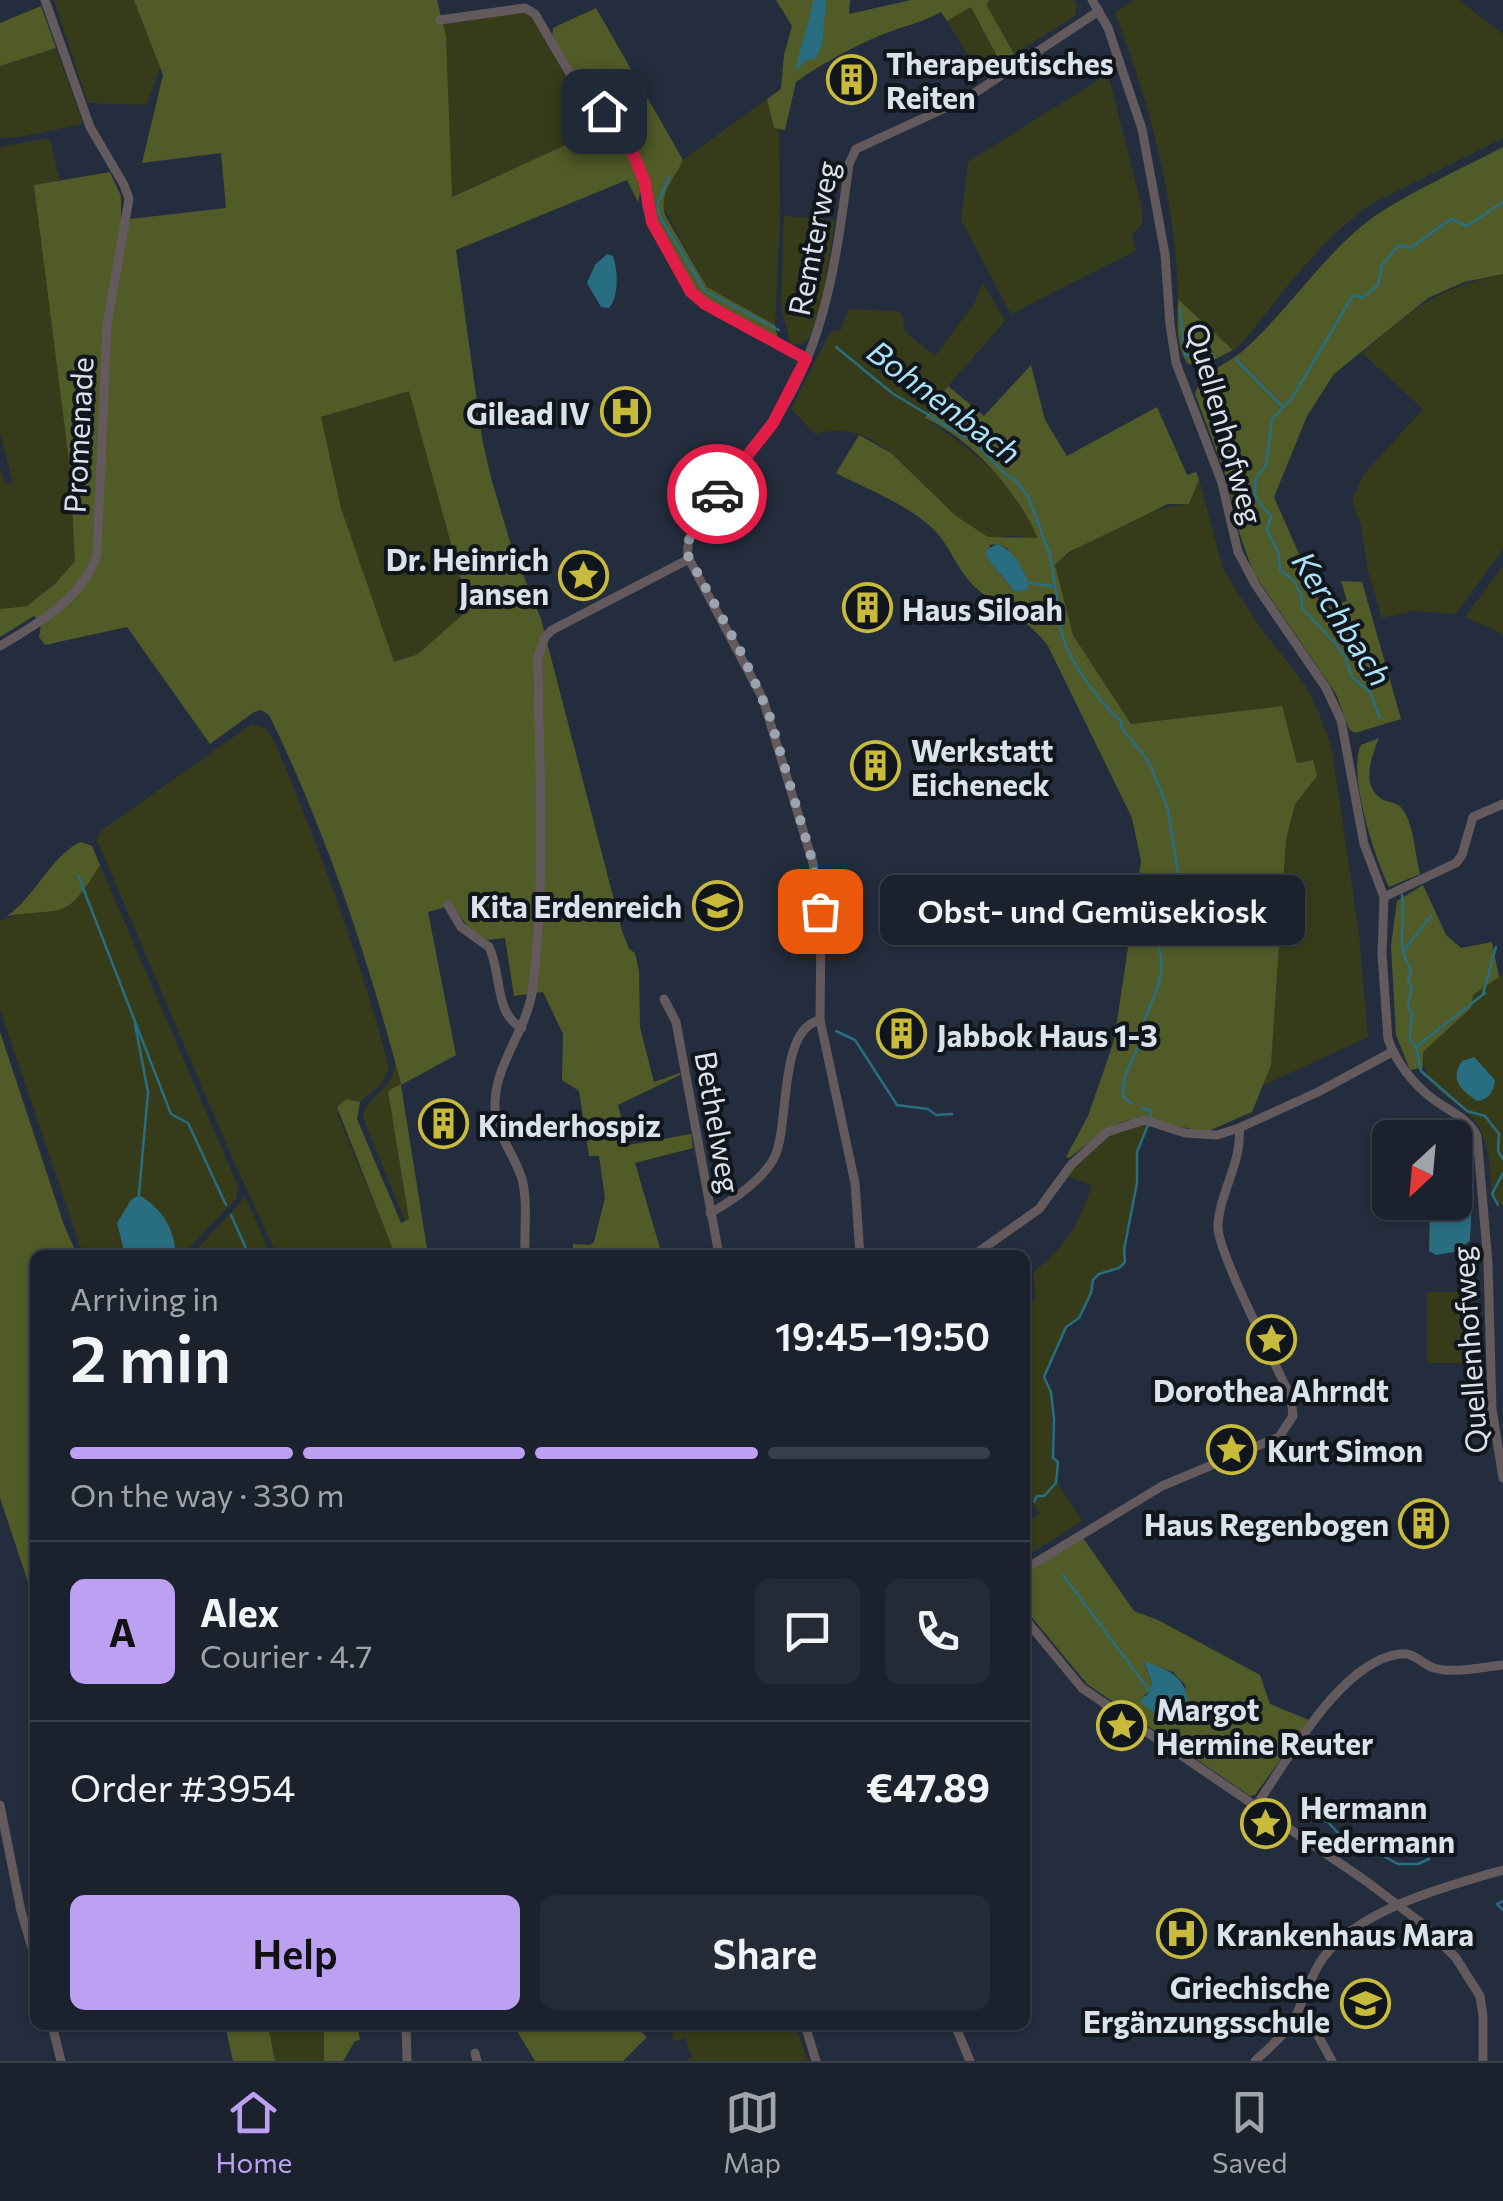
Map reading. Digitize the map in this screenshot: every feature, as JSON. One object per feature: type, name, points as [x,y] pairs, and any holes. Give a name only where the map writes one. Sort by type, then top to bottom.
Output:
[{"type":"street","name":"Promenade","points":[[0,646],[31,628],[71,596],[88,576],[96,554],[107,325],[129,199],[90,127],[45,0]]},
{"type":"street","name":"Quellenhofweg","points":[[1092,0],[1116,49],[1142,129],[1165,254],[1176,362],[1222,483],[1243,563],[1337,709],[1347,743],[1364,844],[1384,897],[1385,1021],[1392,1052],[1423,1091],[1465,1120],[1477,1136],[1487,1250],[1492,1409],[1503,1478]]},
{"type":"street","points":[[440,20],[525,8],[535,14],[574,80],[614,123],[633,154],[645,184],[648,215],[691,292],[705,304],[806,359]]},
{"type":"street","name":"Remterweg","points":[[689,558],[686,544],[692,528],[773,423],[806,359],[828,304],[850,164],[856,148],[966,98],[1099,11]]},
{"type":"street","points":[[525,1250],[524,1185],[501,1139],[495,1108],[500,1076],[522,1028],[533,990],[540,895],[538,657],[552,630],[689,558],[763,699],[813,863],[821,929],[820,1020],[855,1182],[860,1250]]},
{"type":"street","points":[[1384,897],[1456,863],[1473,817],[1503,804]]},
{"type":"street","points":[[448,905],[460,926],[490,947],[505,1014],[512,1024],[522,1028]]},
{"type":"street","name":"Bethelweg","points":[[664,1000],[676,1022],[717,1250]]},
{"type":"street","points":[[710,1213],[770,1166],[780,1137],[795,1041],[808,1024],[820,1020]]},
{"type":"street","points":[[981,1250],[1039,1209],[1071,1165],[1107,1132],[1145,1120],[1208,1136],[1239,1128],[1392,1052]]},
{"type":"street","points":[[1030,1566],[1162,1486],[1274,1440],[1291,1424],[1291,1398],[1218,1233],[1239,1128]]},
{"type":"street","points":[[1030,1625],[1082,1688],[1398,1906],[1442,1943],[1474,1985],[1483,2016],[1483,2061]]},
{"type":"street","points":[[1255,1806],[1332,1697],[1368,1668],[1402,1654],[1412,1654],[1437,1668],[1503,1665]]},
{"type":"street","points":[[0,1805],[30,1940]]},
{"type":"street","points":[[1254,2061],[1295,2017],[1314,1971],[1326,1954],[1350,1933],[1432,1891],[1503,1870]]},
{"type":"street","points":[[1295,2017],[1316,2032],[1332,2061]]},
{"type":"street","points":[[53,2030],[61,2061]]},
{"type":"street","points":[[406,2030],[408,2061]]},
{"type":"street","points":[[807,2030],[816,2061]]},
{"type":"street","points":[[957,2030],[970,2061]]},
{"type":"green space","points":[[54,0],[134,0],[160,67],[147,105],[88,103]]},
{"type":"green space","points":[[134,0],[437,0],[446,36],[452,197],[609,125],[636,172],[638,202],[627,180],[456,250],[491,478],[511,545],[541,619],[622,931],[629,949],[635,953],[640,1027],[654,1082],[680,1073],[618,1105],[629,1145],[691,1134],[693,1148],[635,1163],[661,1250],[573,1250],[573,1244],[594,1242],[605,1198],[599,1156],[589,1156],[579,1091],[562,1080],[563,1034],[543,992],[514,996],[505,938],[487,940],[468,927],[452,905],[428,912],[456,1055],[401,1085],[427,1250],[393,1250],[337,1107],[347,1099],[360,1102],[357,1119],[401,1223],[409,1219],[388,1091],[401,1084],[344,896],[269,715],[261,710],[254,712],[210,744],[127,627],[45,645],[39,637],[41,624],[34,616],[0,637],[0,609],[27,606],[56,583],[75,561],[70,469],[34,185],[110,172],[121,196],[121,220],[226,208],[221,153],[142,163],[163,75]],"holes":[[[409,391],[469,609],[418,654],[394,662],[341,508],[321,417]]]},
{"type":"green space","points":[[776,0],[850,0],[849,14],[911,0],[990,0],[986,4],[1014,54],[1000,62],[971,7],[947,21],[941,12],[859,45],[796,82],[785,130],[774,128],[767,99],[781,89],[792,26]]},
{"type":"green space","points":[[990,0],[1074,0],[1077,5],[1075,16],[1014,54],[986,4]]},
{"type":"green space","points":[[1133,0],[1459,0],[1503,34],[1503,138],[1371,204],[1352,218],[1319,250],[1233,350],[1178,299],[1172,226],[1159,153],[1115,13]]},
{"type":"green space","points":[[41,6],[56,48],[0,66],[0,23]]},
{"type":"green space","points":[[971,6],[1000,62],[980,75],[947,21]]},
{"type":"green space","points":[[596,8],[683,160],[666,193],[665,215],[707,287],[775,325],[778,339],[706,301],[693,289],[654,222],[634,151],[575,78],[552,40],[553,28]]},
{"type":"green space","points":[[525,11],[534,16],[563,72],[609,125],[451,197],[446,36],[442,23]]},
{"type":"green space","points":[[56,48],[83,124],[0,138],[0,66]]},
{"type":"green space","points":[[1108,74],[1142,208],[1142,223],[1132,236],[1136,251],[1011,314],[961,220],[968,162]]},
{"type":"green space","points":[[767,99],[774,128],[779,129],[775,325],[707,287],[662,205],[683,160]]},
{"type":"green space","points":[[49,138],[60,180],[35,185],[70,469],[75,561],[56,583],[27,606],[0,609],[0,468],[5,484],[13,483],[0,434],[0,151],[1,147]]},
{"type":"green space","points":[[1503,147],[1503,274],[1464,282],[1428,298],[1334,374],[1307,416],[1274,497],[1323,609],[1347,601],[1341,581],[1362,582],[1401,719],[1355,733],[1349,729],[1336,694],[1253,572],[1225,474],[1195,394],[1204,379],[1245,349],[1335,251],[1368,221]]},
{"type":"green space","points":[[784,216],[835,220],[816,321],[806,341],[798,344],[791,344],[781,308]]},
{"type":"green space","points":[[1503,274],[1503,549],[1456,614],[1414,611],[1382,618],[1352,501],[1364,474],[1423,409],[1362,353],[1426,302],[1459,286]]},
{"type":"green space","points":[[983,283],[1005,321],[925,418],[1005,480],[1039,538],[1036,539],[990,537],[966,525],[888,451],[866,437],[842,431],[815,434],[791,409],[830,332],[841,330],[848,309],[898,311],[905,332],[935,356],[974,304]]},
{"type":"green space","points":[[1178,299],[1233,350],[1204,365],[1188,364],[1179,341]]},
{"type":"green space","points":[[1031,365],[1045,420],[1067,456],[1157,407],[1187,475],[1196,472],[1199,479],[1189,504],[1168,504],[1069,552],[1055,565],[1073,635],[1131,724],[1282,706],[1297,763],[1313,760],[1317,776],[1295,804],[1286,840],[1271,1065],[1252,1112],[1206,1132],[1140,1118],[1109,1127],[1066,1157],[1088,1116],[1114,1041],[1141,861],[1132,818],[1048,646],[1023,621],[976,588],[937,533],[920,518],[836,473],[859,435],[891,453],[956,516],[988,537],[1038,538],[1018,502],[992,469],[960,440],[925,418],[948,386],[984,416]],"holes":[[[990,545],[1007,548],[1029,583],[1015,592],[987,558]]]},
{"type":"green space","points":[[409,390],[469,609],[418,654],[393,662],[341,508],[321,417]]},
{"type":"green space","points":[[1199,479],[1223,569],[1257,623],[1305,685],[1319,713],[1332,750],[1359,934],[1368,1037],[1262,1086],[1271,1064],[1286,840],[1295,804],[1316,776],[1313,760],[1297,763],[1281,706],[1131,724],[1073,635],[1055,565],[1081,545],[1119,526],[1158,510],[1189,504]]},
{"type":"green space","points":[[1503,566],[1503,634],[1465,617]]},
{"type":"green space","points":[[252,724],[265,728],[275,743],[338,904],[389,1068],[381,1084],[360,1102],[353,1099],[337,1113],[393,1250],[275,1250],[97,840],[101,831]]},
{"type":"green space","points":[[1379,738],[1369,773],[1372,789],[1405,813],[1420,874],[1389,887],[1370,837],[1358,775],[1361,745]]},
{"type":"green space","points":[[81,842],[92,846],[100,865],[71,904],[53,911],[7,916],[61,856]]},
{"type":"green space","points":[[100,865],[238,1186],[236,1199],[187,1250],[175,1250],[117,1223],[124,1250],[81,1250],[0,1009],[0,921],[83,892]]},
{"type":"green space","points":[[1423,885],[1446,935],[1461,948],[1492,942],[1499,977],[1473,995],[1471,1008],[1423,1052],[1423,1068],[1410,1070],[1396,1035],[1391,946],[1397,901]]},
{"type":"green space","points":[[1503,974],[1503,1206],[1492,1198],[1488,1153],[1479,1127],[1435,1087],[1424,1067],[1423,1052],[1471,1008],[1473,995]]},
{"type":"green space","points":[[0,1032],[75,1250],[30,1250],[30,1588],[0,1498]]},
{"type":"green space","points":[[395,1062],[401,1085],[409,1219],[405,1221],[363,1117],[370,1102],[391,1079]]},
{"type":"green space","points":[[1139,1123],[1149,1124],[1137,1152],[1137,1183],[1125,1262],[1093,1279],[1079,1318],[1066,1328],[1044,1377],[1051,1392],[1052,1453],[1058,1462],[1055,1479],[1082,1521],[1030,1554],[1030,1520],[1039,1515],[1030,1498],[1033,1273],[1070,1234],[1092,1185],[1067,1176],[1098,1143]]},
{"type":"green space","points":[[245,1196],[269,1250],[196,1250]]},
{"type":"green space","points":[[1427,1292],[1463,1292],[1463,1363],[1427,1363]]},
{"type":"green space","points":[[1083,1538],[1134,1611],[1260,1675],[1270,1704],[1309,1720],[1255,1795],[1250,1796],[1087,1684],[1030,1615],[1030,1571]],"holes":[[[1144,1662],[1173,1672],[1186,1686],[1167,1718],[1144,1695],[1150,1692],[1152,1683]]]},
{"type":"green space","points":[[226,2030],[269,2030],[275,2061],[233,2061]]},
{"type":"green space","points":[[269,2030],[324,2030],[324,2061],[275,2061]]},
{"type":"green space","points":[[324,2030],[358,2030],[360,2040],[355,2041],[343,2061],[324,2061]]},
{"type":"green space","points":[[516,2030],[639,2030],[647,2037],[623,2061],[535,2061]]},
{"type":"green space","points":[[797,2030],[808,2061],[684,2061],[692,2057],[685,2038],[674,2041],[671,2031]]},
{"type":"water","points":[[813,0],[826,0],[822,45],[816,58],[805,61],[796,71],[799,53]]},
{"type":"water","points":[[607,254],[613,256],[617,276],[615,297],[609,308],[601,307],[587,283],[595,265]]},
{"type":"water","points":[[997,544],[1017,560],[1029,583],[1027,590],[1015,592],[987,558],[986,550]]},
{"type":"water","points":[[1474,1057],[1495,1080],[1490,1094],[1477,1101],[1457,1080],[1462,1061]]},
{"type":"water","points":[[139,1195],[154,1207],[165,1220],[175,1250],[124,1250],[117,1223],[131,1200]]},
{"type":"water","points":[[1430,1220],[1471,1220],[1470,1241],[1454,1252],[1436,1255],[1429,1251]]},
{"type":"water","points":[[1144,1661],[1167,1670],[1183,1685],[1188,1701],[1178,1715],[1162,1720],[1140,1701],[1150,1692],[1152,1683]]},
{"type":"waterway","name":"Bohnenbach","points":[[669,177],[657,205],[660,217],[705,291],[779,330]]},
{"type":"waterway","name":"Kerchbach","points":[[1380,718],[1370,692],[1352,677],[1345,657],[1302,608],[1301,594],[1294,581],[1280,570],[1278,552],[1267,530],[1271,516],[1255,494],[1256,478],[1266,465],[1272,419],[1292,398],[1352,297],[1362,298],[1378,285],[1382,265],[1399,245],[1410,248],[1451,219],[1467,226],[1503,202]]},
{"type":"waterway","points":[[1180,308],[1185,355],[1215,357]]},
{"type":"waterway","name":"Bohnenbach","points":[[836,347],[892,393],[975,443],[1028,496],[1050,555],[1065,643],[1092,689],[1122,722],[1121,727],[1149,762],[1168,809],[1178,875],[1164,940],[1158,948],[1159,983],[1124,1084],[1123,1096],[1132,1103]]},
{"type":"waterway","points":[[1236,360],[1281,405]]},
{"type":"waterway","points":[[1029,583],[1052,586]]},
{"type":"waterway","points":[[78,875],[171,1114],[188,1123],[226,1205]]},
{"type":"waterway","name":"Kerchbach","points":[[1402,895],[1402,943],[1412,987],[1408,1005],[1412,1014],[1410,1039],[1416,1047],[1421,1071],[1467,1111],[1485,1116],[1499,1134],[1498,1151],[1503,1159]]},
{"type":"waterway","points":[[1404,950],[1431,916]]},
{"type":"waterway","points":[[1483,994],[1496,947]]},
{"type":"waterway","points":[[1416,1047],[1485,993]]},
{"type":"waterway","points":[[135,1024],[148,1092],[139,1194]]},
{"type":"waterway","name":"Bohnenbach","points":[[836,1031],[855,1040],[897,1105],[928,1109],[936,1115],[952,1114]]},
{"type":"waterway","name":"Bohnenbach","points":[[1142,1108],[1150,1110],[1151,1117]]},
{"type":"waterway","name":"Bohnenbach","points":[[1034,1502],[1056,1483],[1058,1462],[1053,1458],[1051,1392],[1044,1377],[1066,1327],[1079,1318],[1093,1280],[1125,1262],[1137,1183],[1137,1152],[1148,1125]]},
{"type":"waterway","name":"Kerchbach","points":[[1498,1205],[1492,1194],[1503,1173]]},
{"type":"waterway","points":[[231,1215],[247,1250]]},
{"type":"waterway","name":"Bohnenbach","points":[[1063,1575],[1152,1694]]},
{"type":"waterway","name":"Bohnenbach","points":[[1305,1814],[1328,1822],[1347,1843],[1367,1847],[1398,1864],[1418,1864],[1429,1859]]},
{"type":"waterway","name":"Bohnenbach","points":[[1503,1901],[1497,1904],[1503,1910]]},
{"type":"way so far","points":[[717,494],[692,528],[686,552],[743,656],[773,724],[813,863],[820,911]]},
{"type":"place","name":"Therapeutisches Reiten","points":[[851,79]]},
{"type":"place","name":"Gilead IV","points":[[625,412]]},
{"type":"place","name":"Dr. Heinrich Jansen","points":[[584,575]]},
{"type":"place","name":"Haus Siloah","points":[[867,608]]},
{"type":"place","name":"Werkstatt Eicheneck","points":[[876,766]]},
{"type":"place","name":"Kita Erdenreich","points":[[717,905]]},
{"type":"place","name":"Obst- und Gemüsekiosk","points":[[820,911]]},
{"type":"place","name":"Jabbok Haus 1-3","points":[[902,1034]]},
{"type":"place","name":"Kinderhospiz","points":[[443,1124]]},
{"type":"place","name":"Dorothea Ahrndt","points":[[1271,1340]]},
{"type":"place","name":"Kurt Simon","points":[[1232,1449]]},
{"type":"place","name":"Haus Regenbogen","points":[[1424,1523]]},
{"type":"place","name":"Margot Hermine Reuter","points":[[1121,1725]]},
{"type":"place","name":"Hermann Federmann","points":[[1265,1823]]},
{"type":"place","name":"Krankenhaus Mara","points":[[1181,1933]]},
{"type":"place","name":"Griechische Ergänzungsschule","points":[[1365,2003]]},
{"type":"route","points":[[604,111],[633,154],[645,184],[648,215],[691,292],[705,304],[806,359],[773,423],[717,494]]}]
